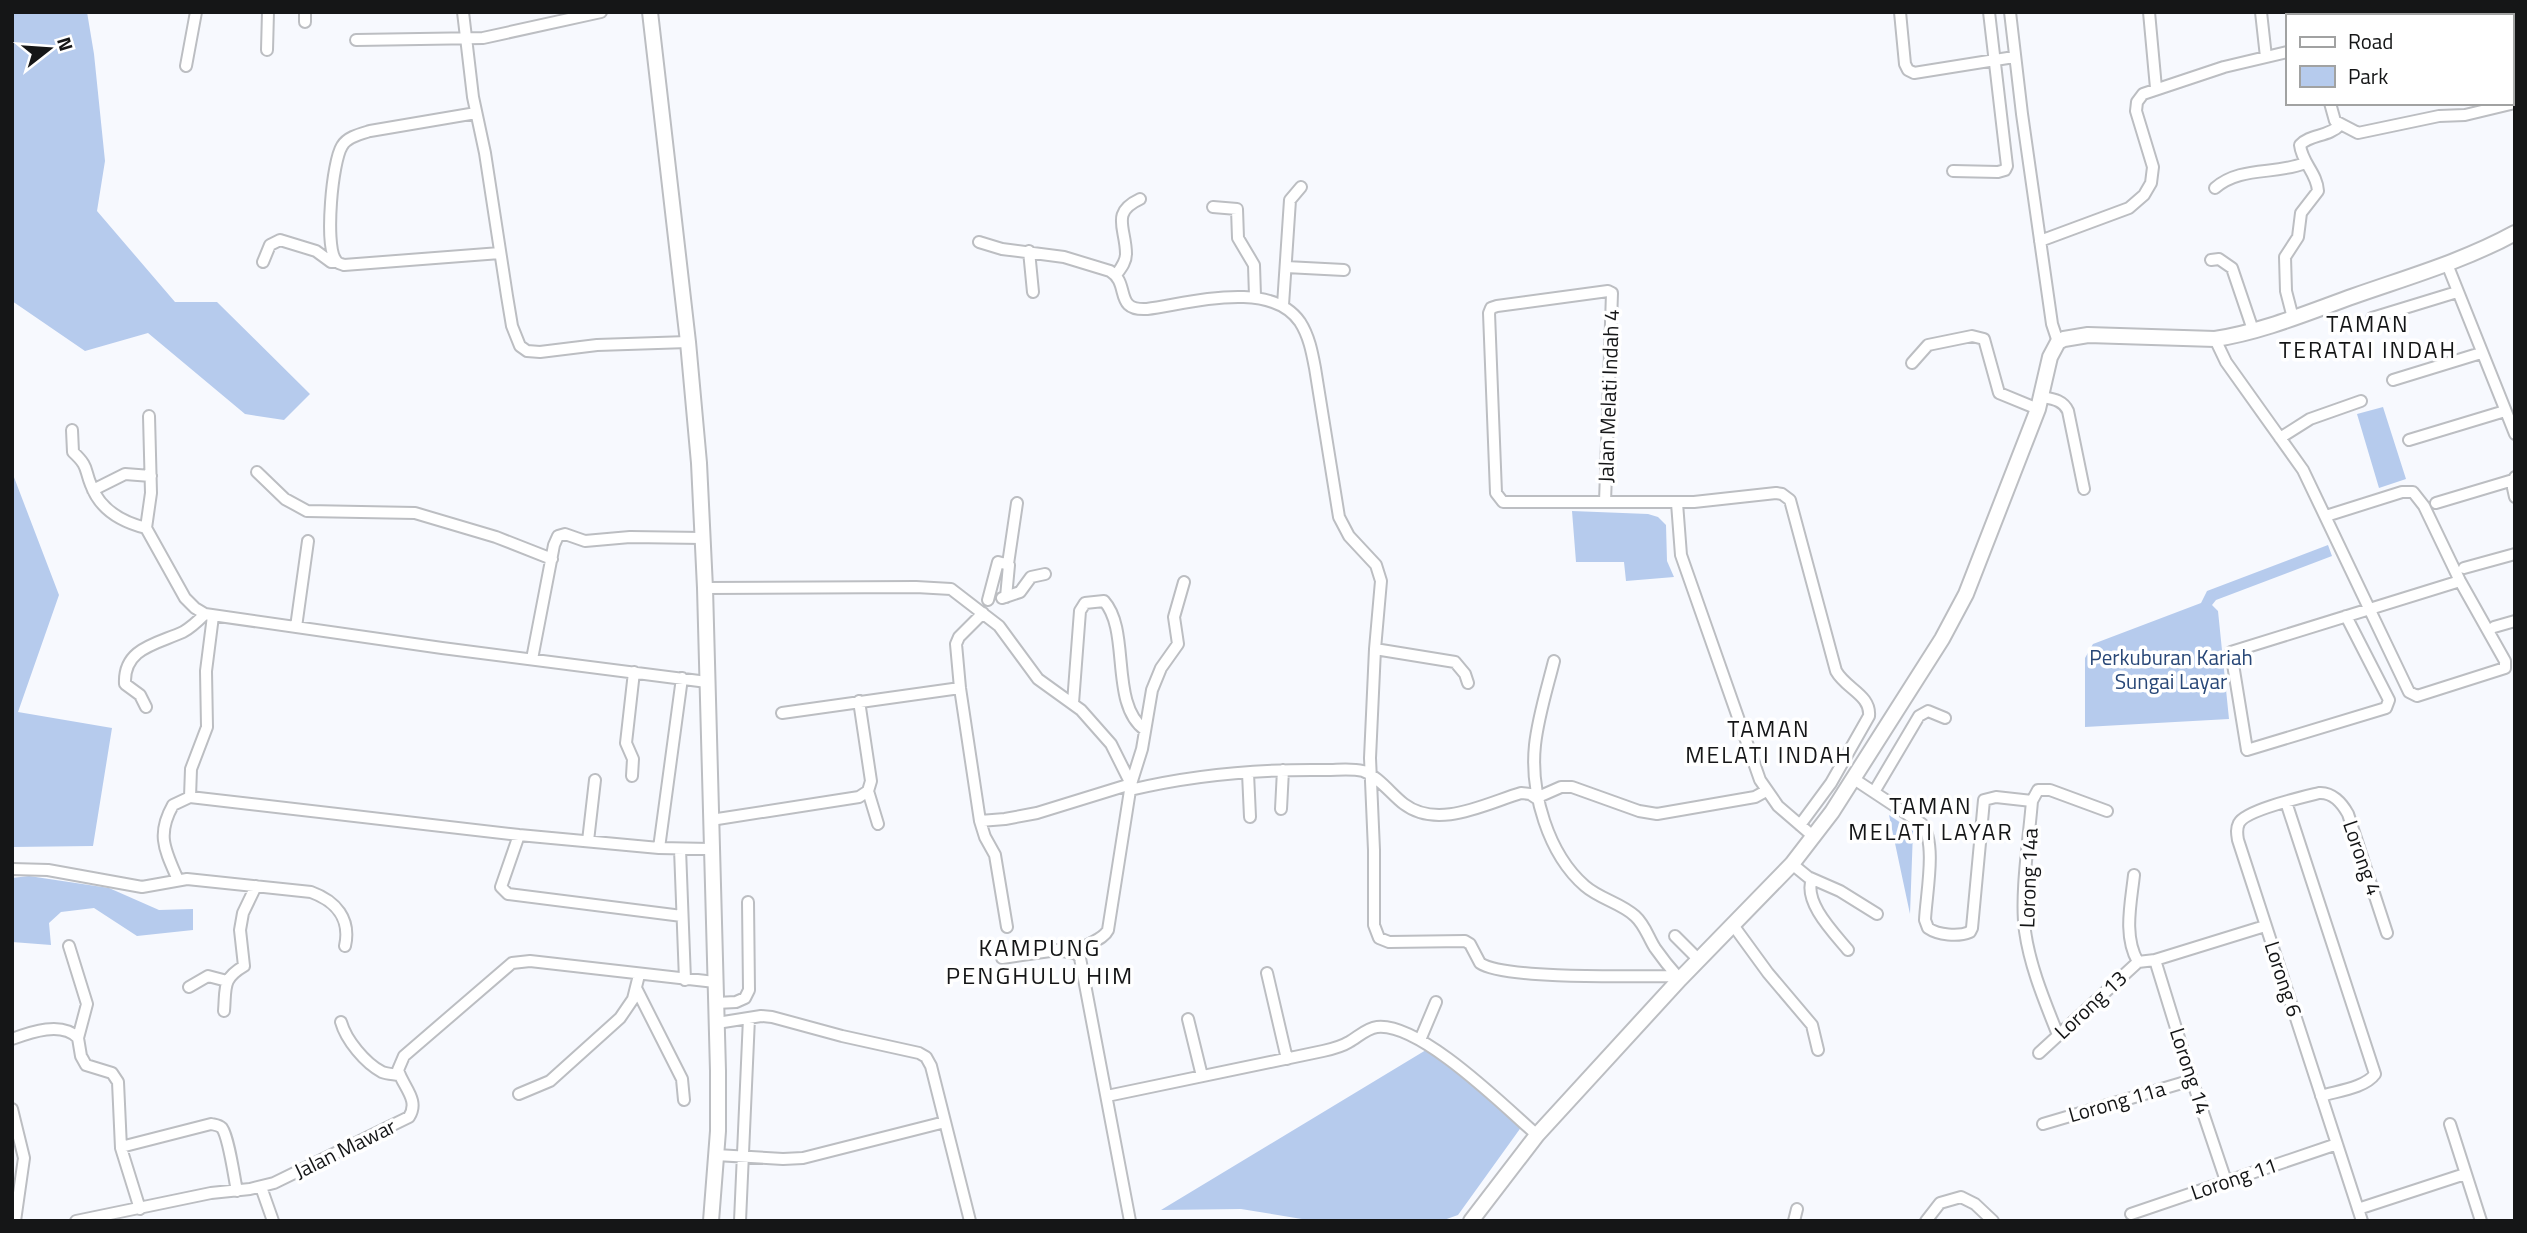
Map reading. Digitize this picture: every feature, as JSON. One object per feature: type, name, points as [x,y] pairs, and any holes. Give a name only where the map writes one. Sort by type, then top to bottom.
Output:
[{"type":"street","points":[[186,66],[196,12]]},
{"type":"street","points":[[267,51],[268,12]]},
{"type":"street","points":[[463,12],[471,85],[512,326],[520,346],[527,351],[540,352],[597,345],[688,342]]},
{"type":"street","points":[[356,40],[467,39],[507,34],[601,12]]},
{"type":"street","points":[[650,12],[688,342],[703,538],[719,1072],[711,1221]]},
{"type":"street","points":[[1900,12],[1905,64],[1914,74],[2014,57]]},
{"type":"street","points":[[1952,171],[2005,170],[2007,166],[1989,12]]},
{"type":"street","points":[[2010,12],[2025,139],[2052,324],[2058,342]]},
{"type":"street","points":[[2149,12],[2156,88]]},
{"type":"street","points":[[2262,12],[2266,57]]},
{"type":"street","points":[[2040,241],[2129,208],[2144,195],[2151,183],[2153,167],[2137,116],[2137,106],[2143,94],[2156,88],[2286,52]]},
{"type":"street","points":[[2331,105],[2340,125],[2362,133],[2439,116],[2465,115],[2497,105]]},
{"type":"street","points":[[337,261],[331,240],[332,184],[342,144],[356,135],[370,131],[477,113]]},
{"type":"street","points":[[2001,117],[2022,114]]},
{"type":"street","points":[[2293,318],[2286,291],[2285,257],[2298,237],[2301,214],[2318,191],[2314,173],[2305,163],[2300,150],[2301,142],[2333,132],[2340,125]]},
{"type":"street","points":[[2004,143],[2025,139]]},
{"type":"street","points":[[2215,188],[2236,175],[2278,171],[2305,163]]},
{"type":"street","points":[[1283,306],[1290,200],[1301,187]]},
{"type":"street","points":[[1116,275],[1125,263],[1126,254],[1121,218],[1129,204],[1140,199]]},
{"type":"street","points":[[1213,207],[1237,209],[1238,238],[1248,250],[1254,265],[1255,296]]},
{"type":"street","points":[[1471,1221],[1537,1135],[1678,977],[1699,960],[1792,864],[1854,779],[1954,619],[1979,562],[2040,403],[2050,357],[2058,342],[2073,336],[2088,335],[2215,339],[2253,330],[2447,264],[2515,233]]},
{"type":"street","points":[[263,262],[270,245],[276,240],[316,251],[331,262],[337,261],[344,265],[500,253]]},
{"type":"street","points":[[979,242],[1002,249],[1064,257],[1110,271],[1116,275],[1126,303],[1138,309],[1255,296],[1283,306],[1300,323],[1311,348],[1331,451],[1339,517],[1349,536],[1370,556],[1380,572],[1370,775],[1374,925],[1379,938],[1389,942],[1465,941],[1470,944],[1480,963],[1495,969],[1574,975],[1678,977]]},
{"type":"street","points":[[1028,251],[1033,292]]},
{"type":"street","points":[[2211,260],[2219,260],[2232,268],[2253,330]]},
{"type":"street","points":[[2447,264],[2515,434]]},
{"type":"street","points":[[1286,267],[1345,270]]},
{"type":"street","name":"Jalan Melati Indah 4","points":[[1608,291],[1612,293],[1605,502],[1500,500],[1496,493],[1489,313],[1491,308],[1608,291]]},
{"type":"street","points":[[2372,318],[2457,292]]},
{"type":"street","points":[[1912,363],[1928,345],[1972,336],[1984,339],[1989,349],[1999,393],[2040,403],[2058,400],[2065,405],[2084,489]]},
{"type":"street","points":[[2215,339],[2226,362],[2303,470],[2403,682],[2412,695],[2417,696],[2505,668],[2505,661],[2460,581],[2424,506],[2413,492],[2402,492],[2326,516]]},
{"type":"street","points":[[2393,380],[2481,353]]},
{"type":"street","points":[[2280,438],[2319,415],[2361,401]]},
{"type":"street","points":[[2409,440],[2505,411]]},
{"type":"street","points":[[146,528],[150,512],[151,476],[149,416]]},
{"type":"street","points":[[72,430],[74,452],[85,464],[93,490],[107,509],[118,518],[146,528],[185,598],[195,608],[209,615],[708,681]]},
{"type":"street","points":[[257,472],[285,499],[307,511],[415,513],[552,553]]},
{"type":"street","points":[[93,490],[125,474],[151,476]]},
{"type":"street","points":[[2437,503],[2514,479],[2515,497]]},
{"type":"street","points":[[1605,502],[1677,503],[1782,494],[1787,496],[1792,505],[1836,671],[1849,688],[1867,702],[1869,716],[1827,790],[1800,825]]},
{"type":"street","points":[[1006,597],[1017,503]]},
{"type":"street","points":[[1677,503],[1679,547],[1683,562],[1766,791],[1778,806],[1814,837]]},
{"type":"street","points":[[532,659],[556,538],[565,534],[585,541],[630,537],[703,538]]},
{"type":"street","points":[[296,627],[308,541]]},
{"type":"street","points":[[2464,568],[2515,554]]},
{"type":"street","points":[[988,600],[997,563],[1008,564]]},
{"type":"street","points":[[972,604],[1020,592],[1031,577],[1045,574]]},
{"type":"street","points":[[2346,616],[2389,700],[2386,708],[2247,750],[2231,652],[2368,609],[2460,581]]},
{"type":"street","points":[[1077,954],[1087,943],[1103,937],[1108,930],[1130,787],[1154,683],[1178,644],[1174,622],[1184,582]]},
{"type":"street","points":[[705,588],[939,587],[957,593],[1009,636],[1041,681],[1073,703],[1089,718],[1111,744],[1130,787]]},
{"type":"street","points":[[1073,703],[1080,611],[1085,603],[1104,601],[1111,609],[1116,628],[1126,696],[1135,719],[1145,730]]},
{"type":"street","points":[[983,613],[959,637],[957,644],[960,688],[980,821],[995,855],[1007,927]]},
{"type":"street","points":[[146,707],[139,695],[125,684],[124,674],[128,664],[141,650],[181,632],[209,615]]},
{"type":"street","points":[[190,797],[191,769],[207,727],[209,615]]},
{"type":"street","points":[[2494,627],[2515,621]]},
{"type":"street","points":[[1375,649],[1455,662],[1465,674],[1468,683]]},
{"type":"street","points":[[1554,661],[1535,745],[1536,799],[1555,847],[1571,871],[1596,895],[1635,915],[1678,977]]},
{"type":"street","points":[[632,776],[633,759],[626,743],[634,672]]},
{"type":"street","points":[[659,848],[682,678]]},
{"type":"street","points":[[782,713],[960,688]]},
{"type":"street","points":[[859,701],[871,781],[868,791],[878,824]]},
{"type":"street","points":[[1874,792],[1919,716],[1928,711],[1945,718]]},
{"type":"street","points":[[980,821],[1005,820],[1037,813],[1130,787],[1283,770],[1354,770],[1370,775],[1408,807],[1420,813],[1437,815],[1457,813],[1521,793],[1530,794],[1536,799]]},
{"type":"street","points":[[1281,809],[1283,770]]},
{"type":"street","points":[[1248,773],[1250,817]]},
{"type":"street","points":[[1854,779],[1922,824],[1929,836],[1925,920],[1928,928],[1936,933],[1962,935],[1970,932],[1972,928],[1984,800],[1996,797],[2032,801]]},
{"type":"street","points":[[588,841],[595,780]]},
{"type":"street","points":[[1536,799],[1561,787],[1573,787],[1639,811],[1657,814],[1755,797],[1766,791]]},
{"type":"street","name":"Lorong 14a","points":[[2057,1035],[2036,976],[2025,934],[2024,912],[2032,801],[2038,790],[2050,790],[2107,811]]},
{"type":"street","points":[[711,820],[859,797],[868,791]]},
{"type":"street","name":"Lorong 6","points":[[2323,792],[2243,818],[2236,831],[2362,1221]]},
{"type":"street","name":"Lorong 4","points":[[2323,792],[2340,803],[2348,814],[2387,933]]},
{"type":"street","points":[[178,880],[163,845],[163,827],[173,805],[190,797],[519,835],[659,848],[711,849]]},
{"type":"street","points":[[2286,802],[2375,1074],[2373,1078],[2360,1084],[2321,1096]]},
{"type":"street","points":[[519,835],[501,887],[508,894],[682,916]]},
{"type":"street","points":[[680,849],[685,979]]},
{"type":"street","points":[[1792,864],[1812,879],[1840,891],[1877,914]]},
{"type":"street","points":[[12,869],[48,870],[142,887],[178,880],[311,891],[327,897],[340,914],[349,930],[345,946]]},
{"type":"street","points":[[2134,875],[2129,932],[2138,962]]},
{"type":"street","points":[[1812,879],[1809,887],[1811,899],[1848,950]]},
{"type":"street","points":[[224,1011],[226,981],[244,966],[240,930],[243,913],[256,886]]},
{"type":"street","points":[[716,1003],[736,1002],[745,998],[749,990],[748,902]]},
{"type":"street","points":[[1733,925],[1768,973],[1812,1025],[1818,1050]]},
{"type":"street","name":"Lorong 13","points":[[2039,1053],[2138,962],[2155,960],[2265,926]]},
{"type":"street","points":[[1675,936],[1699,960]]},
{"type":"street","points":[[69,946],[87,1004],[78,1038],[81,1056],[86,1065],[112,1073],[118,1082],[121,1147],[140,1209]]},
{"type":"street","points":[[1002,958],[1057,950],[1077,954],[1083,968],[1130,1221]]},
{"type":"street","name":"Lorong 14","points":[[2155,960],[2226,1181]]},
{"type":"street","points":[[341,1022],[349,1039],[378,1070],[386,1074],[400,1074],[399,1066],[404,1056],[512,963],[530,961],[715,982]]},
{"type":"street","points":[[1267,973],[1287,1059]]},
{"type":"street","points":[[519,1094],[550,1081],[620,1017],[631,1003],[639,975]]},
{"type":"street","points":[[189,987],[208,976],[226,981]]},
{"type":"street","points":[[636,988],[682,1079],[684,1100]]},
{"type":"street","points":[[1420,1040],[1436,1002]]},
{"type":"street","points":[[716,1023],[772,1017],[919,1053],[929,1061],[971,1221]]},
{"type":"street","points":[[740,1221],[749,1018]]},
{"type":"street","points":[[1188,1019],[1202,1076]]},
{"type":"street","points":[[1107,1096],[1339,1047],[1376,1027],[1396,1030],[1420,1040],[1472,1078],[1537,1135]]},
{"type":"street","points":[[12,1039],[52,1029],[67,1031],[78,1038]]},
{"type":"street","name":"Jalan Mawar","points":[[76,1221],[211,1193],[261,1187],[287,1178],[409,1118],[414,1105],[400,1074]]},
{"type":"street","name":"Lorong 11a","points":[[2043,1124],[2192,1080]]},
{"type":"street","points":[[12,1109],[24,1168],[15,1221]]},
{"type":"street","points":[[716,1155],[803,1158],[945,1122]]},
{"type":"street","points":[[121,1147],[211,1124],[219,1125],[229,1149],[237,1191]]},
{"type":"street","points":[[2450,1124],[2481,1221]]},
{"type":"street","name":"Lorong 11","points":[[2131,1214],[2337,1144]]},
{"type":"street","points":[[2358,1209],[2465,1174]]},
{"type":"street","points":[[261,1187],[273,1221]]},
{"type":"street","points":[[1926,1221],[1940,1203],[1965,1198],[1993,1221]]},
{"type":"green space","points":[[12,12],[87,12],[105,161],[97,211],[175,302],[217,302],[310,394],[284,420],[245,414],[148,333],[85,351],[12,301]]},
{"type":"green space","points":[[2383,407],[2406,479],[2379,488],[2357,414]]},
{"type":"green space","points":[[12,472],[59,595],[18,712],[112,728],[93,846],[12,847]]},
{"type":"green space","points":[[1572,511],[1648,514],[1658,517],[1666,525],[1667,561],[1674,577],[1626,581],[1624,562],[1576,562]]},
{"type":"green space","name":"Perkuburan Kariah Sungai Layar","points":[[2328,545],[2332,556],[2216,600],[2212,605],[2218,611],[2229,719],[2085,727],[2085,658],[2093,644],[2201,603],[2207,591]]},
{"type":"green space","points":[[1889,815],[1913,831],[1910,914]]},
{"type":"green space","points":[[29,876],[109,888],[159,910],[193,909],[193,930],[137,936],[94,908],[61,912],[49,923],[51,945],[12,942],[12,878]]},
{"type":"green space","points":[[1426,1050],[1471,1081],[1522,1126],[1458,1215],[1441,1221],[1314,1221],[1241,1209],[1161,1210]]},
{"type":"district","name":"TAMAN TERATAI INDAH","points":[[2368,337]]},
{"type":"district","name":"TAMAN MELATI INDAH","points":[[1769,742]]},
{"type":"district","name":"TAMAN MELATI LAYAR","points":[[1931,819]]},
{"type":"district","name":"KAMPUNG PENGHULU HIM","points":[[1040,962]]}]
